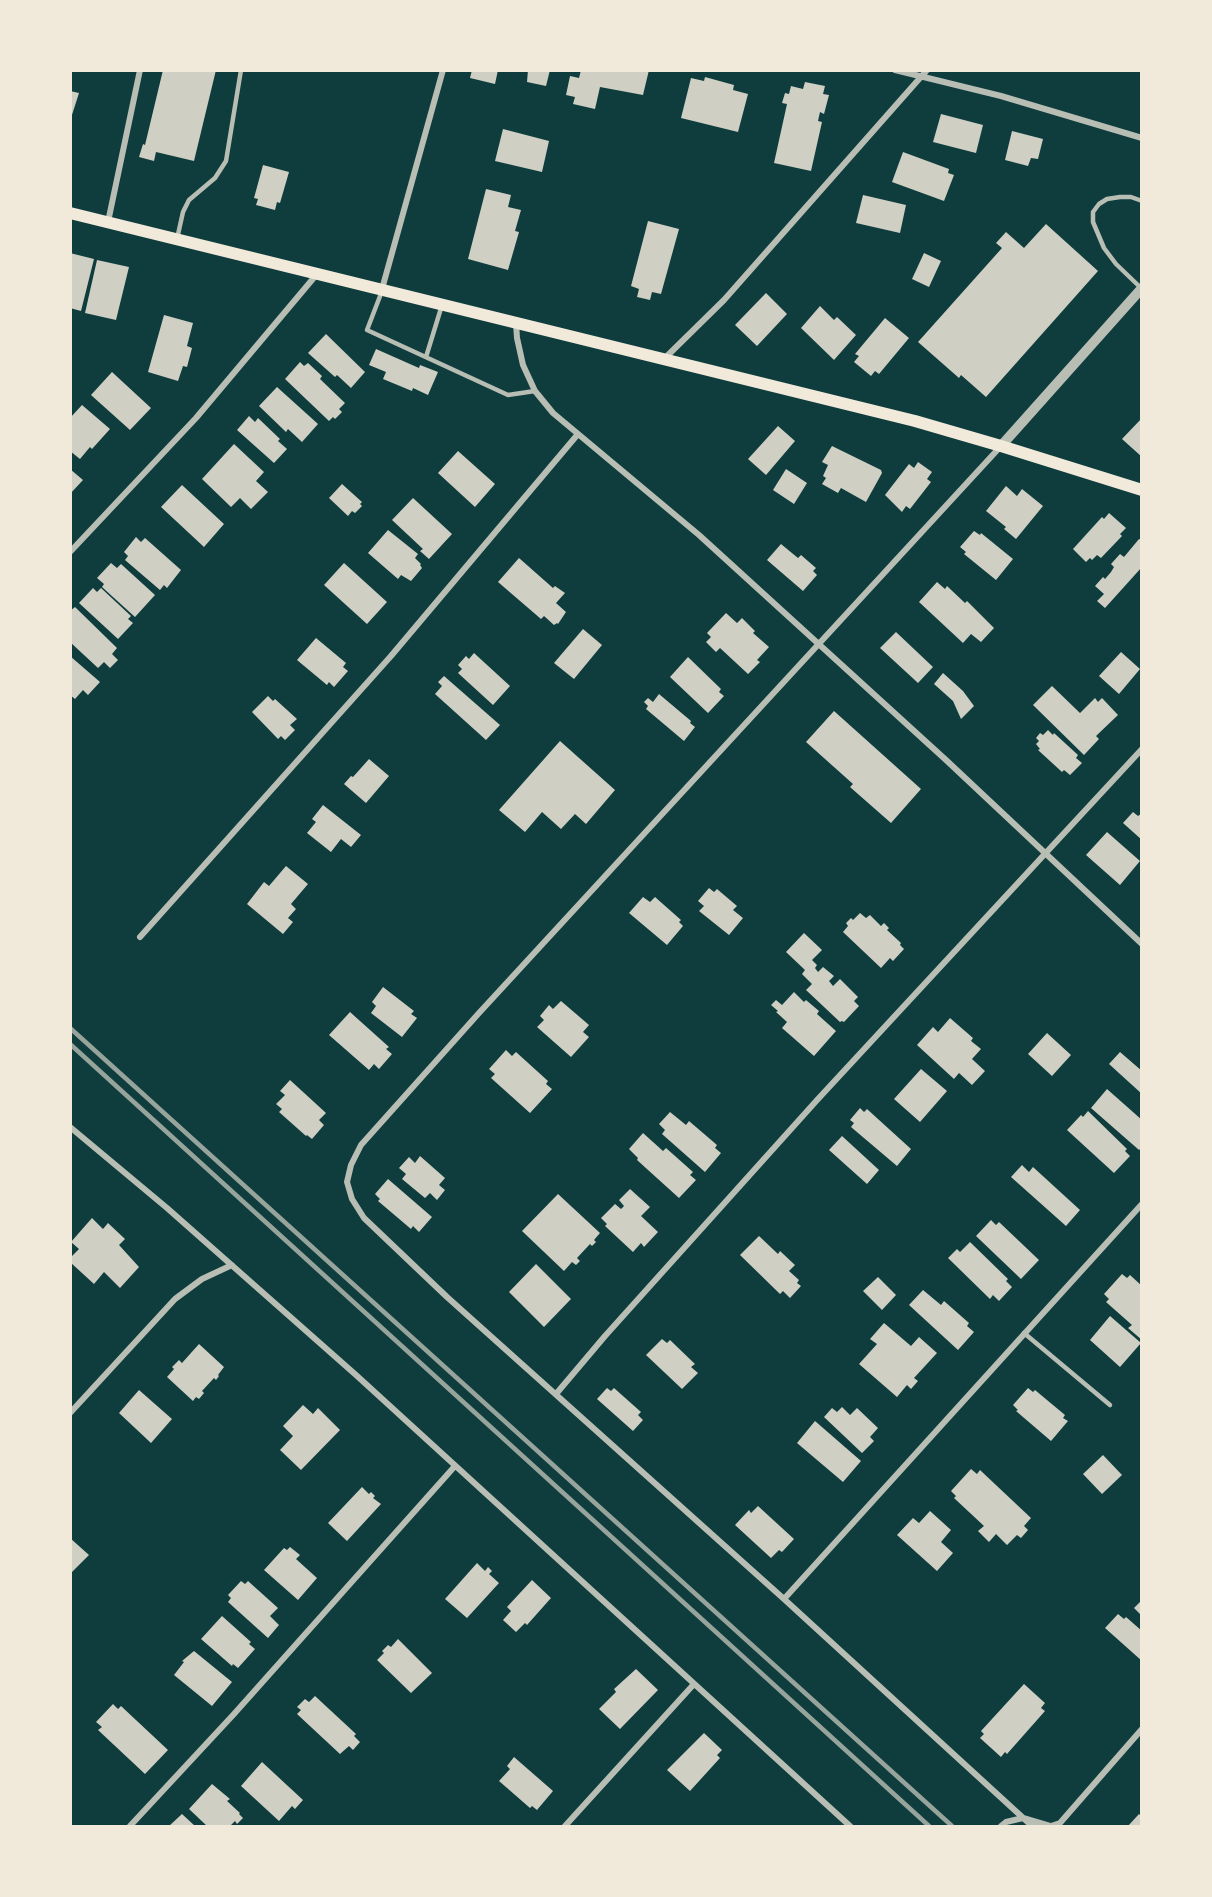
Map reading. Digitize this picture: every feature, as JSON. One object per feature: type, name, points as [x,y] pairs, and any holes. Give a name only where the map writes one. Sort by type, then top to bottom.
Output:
[{"type":"main road","points":[[70,213],[915,421],[1142,490]]},
{"type":"street","points":[[108,222],[140,70]]},
{"type":"street","points":[[382,289],[443,70]]},
{"type":"street","points":[[895,70],[1001,96],[1142,138]]},
{"type":"street","points":[[664,359],[724,300],[927,70]]},
{"type":"street","points":[[70,552],[196,418],[317,273]]},
{"type":"street","points":[[1032,1827],[784,1599],[447,1297],[364,1218],[352,1199],[347,1182],[351,1165],[361,1145],[487,1004],[820,645],[1141,288]]},
{"type":"street","points":[[516,322],[523,365],[535,391],[553,413],[699,535],[1142,944]]},
{"type":"street","points":[[140,937],[391,656],[578,434]]},
{"type":"street","points":[[556,1394],[605,1336],[818,1099],[1044,852],[1142,749]]},
{"type":"street","points":[[70,1127],[232,1265],[849,1827]]},
{"type":"street","points":[[784,1599],[1142,1204]]},
{"type":"street","points":[[70,1413],[175,1299],[202,1279],[232,1265]]},
{"type":"street","points":[[130,1827],[455,1466]]},
{"type":"street","points":[[565,1827],[694,1684]]},
{"type":"street","points":[[1001,1827],[1006,1822],[1023,1818],[1050,1827],[1060,1823],[1142,1729]]},
{"type":"lane","points":[[177,239],[183,212],[189,200],[215,178],[226,162],[241,70]]},
{"type":"lane","points":[[1141,288],[1116,264],[1104,248],[1093,222],[1094,212],[1099,204],[1107,199],[1131,197],[1142,201]]},
{"type":"lane","points":[[382,289],[367,330],[508,395],[535,391]]},
{"type":"lane","points":[[426,357],[442,304]]},
{"type":"lane","points":[[1024,1333],[1110,1405]]},
{"type":"building","points":[[163,70],[216,70],[194,161],[156,152],[154,161],[139,157],[143,144],[145,145]]},
{"type":"building","points":[[472,70],[498,70],[495,84],[470,78]]},
{"type":"building","points":[[528,70],[550,70],[546,86],[527,82]]},
{"type":"building","points":[[581,70],[649,70],[643,95],[600,87],[595,109],[573,104],[575,97],[566,95],[570,76],[579,78]]},
{"type":"building","points":[[705,77],[734,85],[733,90],[748,94],[738,132],[681,118],[691,78],[704,81]]},
{"type":"building","points":[[805,82],[825,86],[823,94],[829,95],[824,114],[820,112],[818,121],[822,122],[811,171],[774,163],[787,104],[782,103],[785,93],[789,94],[791,86],[803,89]]},
{"type":"building","points":[[70,91],[79,93],[71,118],[70,118]]},
{"type":"building","points":[[941,114],[983,125],[976,153],[933,142]]},
{"type":"building","points":[[503,129],[549,141],[542,172],[495,161]]},
{"type":"building","points":[[1012,131],[1043,139],[1038,159],[1031,158],[1028,166],[1005,160]]},
{"type":"building","points":[[903,152],[949,169],[948,173],[954,175],[944,201],[892,182]]},
{"type":"building","points":[[263,165],[289,172],[280,203],[277,202],[275,210],[256,205],[258,199],[254,198]]},
{"type":"building","points":[[486,189],[511,195],[508,207],[521,210],[515,231],[519,232],[508,270],[468,259]]},
{"type":"building","points":[[863,195],[906,205],[900,233],[856,223]]},
{"type":"building","points":[[648,221],[679,229],[661,294],[652,292],[650,300],[637,297],[639,289],[631,286]]},
{"type":"building","points":[[1046,224],[1098,271],[986,397],[961,375],[959,378],[918,342],[1002,248],[996,243],[1006,232],[1024,248]]},
{"type":"building","points":[[70,253],[94,259],[81,311],[70,308]]},
{"type":"building","points":[[924,253],[941,261],[929,287],[912,279]]},
{"type":"building","points":[[97,260],[129,267],[116,320],[85,313]]},
{"type":"building","points":[[766,293],[787,314],[757,346],[735,325]]},
{"type":"building","points":[[820,306],[834,320],[837,317],[856,335],[834,360],[801,328]]},
{"type":"building","points":[[164,315],[193,323],[187,346],[192,348],[187,367],[183,366],[178,381],[148,372]]},
{"type":"building","points":[[885,318],[909,338],[879,374],[875,371],[871,376],[854,362],[859,356],[855,354]]},
{"type":"building","points":[[326,334],[365,372],[351,388],[308,353]]},
{"type":"building","points":[[376,349],[419,368],[420,365],[438,372],[428,395],[383,379],[386,372],[369,365]]},
{"type":"building","points":[[300,362],[304,366],[308,363],[322,376],[320,379],[345,403],[339,409],[342,412],[335,419],[333,417],[329,421],[285,379]]},
{"type":"building","points":[[112,372],[151,408],[130,430],[91,395]]},
{"type":"building","points":[[277,387],[318,424],[302,442],[288,429],[286,432],[259,406]]},
{"type":"building","points":[[82,405],[110,429],[80,459],[70,451],[70,418]]},
{"type":"building","points":[[249,416],[255,422],[258,418],[287,449],[274,463],[237,430]]},
{"type":"building","points":[[1142,418],[1142,457],[1122,439]]},
{"type":"building","points":[[778,426],[795,441],[766,475],[748,459]]},
{"type":"building","points":[[234,444],[264,472],[256,481],[268,492],[251,509],[240,498],[231,507],[202,479]]},
{"type":"building","points":[[832,446],[881,470],[882,473],[866,502],[841,488],[838,493],[822,484],[826,478],[823,476],[828,465],[822,462]]},
{"type":"building","points":[[458,451],[495,484],[475,507],[438,473]]},
{"type":"building","points":[[918,462],[932,472],[927,479],[931,482],[910,509],[906,506],[902,512],[885,495],[909,464],[914,468]]},
{"type":"building","points":[[70,469],[83,480],[70,494]]},
{"type":"building","points":[[786,469],[807,483],[794,504],[773,490]]},
{"type":"building","points":[[342,484],[362,502],[360,504],[362,506],[355,513],[352,511],[348,516],[329,498]]},
{"type":"building","points":[[182,485],[224,524],[204,547],[161,507]]},
{"type":"building","points":[[1006,486],[1017,496],[1022,489],[1043,506],[1016,539],[1004,529],[1006,527],[986,511]]},
{"type":"building","points":[[413,498],[452,534],[429,559],[420,551],[423,549],[392,520]]},
{"type":"building","points":[[1109,513],[1126,528],[1120,534],[1122,536],[1101,558],[1097,555],[1086,562],[1073,549],[1102,517],[1104,519]]},
{"type":"building","points":[[388,530],[418,554],[415,558],[422,568],[411,581],[401,575],[398,579],[368,553]]},
{"type":"building","points":[[974,531],[980,535],[981,533],[1013,559],[996,580],[964,554],[966,552],[960,547]]},
{"type":"building","points":[[136,537],[141,542],[145,538],[181,570],[167,588],[164,585],[160,590],[125,560],[128,556],[124,552]]},
{"type":"building","points":[[1139,539],[1142,540],[1142,567],[1105,608],[1097,601],[1104,594],[1095,586],[1111,572],[1114,567],[1111,564],[1120,554],[1124,557]]},
{"type":"building","points":[[781,544],[798,558],[801,555],[816,568],[813,571],[817,575],[803,591],[767,560]]},
{"type":"building","points":[[519,558],[553,588],[555,586],[565,593],[556,603],[566,612],[558,624],[554,625],[544,616],[541,619],[498,582]]},
{"type":"building","points":[[111,563],[117,568],[121,564],[155,595],[135,617],[102,587],[104,584],[97,578]]},
{"type":"building","points":[[344,563],[387,602],[367,624],[324,585]]},
{"type":"building","points":[[937,582],[945,589],[947,586],[965,603],[967,601],[994,628],[981,642],[971,634],[963,643],[919,602]]},
{"type":"building","points":[[93,588],[97,592],[101,588],[131,616],[128,619],[133,623],[118,639],[79,603]]},
{"type":"building","points":[[75,607],[117,648],[112,654],[118,660],[110,668],[104,662],[98,668],[70,642],[70,611]]},
{"type":"building","points":[[726,613],[737,623],[742,618],[755,631],[753,633],[769,647],[757,660],[760,662],[748,674],[720,648],[716,652],[706,642],[711,637],[707,633]]},
{"type":"building","points":[[583,629],[602,645],[574,679],[554,663]]},
{"type":"building","points":[[896,632],[933,667],[918,683],[880,648]]},
{"type":"building","points":[[316,638],[346,663],[343,667],[348,671],[334,687],[329,682],[327,685],[297,660]]},
{"type":"building","points":[[1121,652],[1140,669],[1119,694],[1099,676]]},
{"type":"building","points":[[474,653],[510,686],[493,705],[458,673],[462,669],[458,665],[466,656],[469,659]]},
{"type":"building","points":[[70,656],[100,682],[88,695],[83,690],[75,699],[70,695]]},
{"type":"building","points":[[688,657],[721,689],[719,692],[724,696],[708,713],[670,677]]},
{"type":"building","points":[[943,673],[963,691],[974,706],[961,719],[953,701],[934,684]]},
{"type":"building","points":[[444,676],[500,725],[486,740],[435,694],[442,686],[438,682]]},
{"type":"building","points":[[1052,686],[1080,713],[1095,698],[1098,702],[1102,698],[1118,715],[1096,736],[1099,739],[1084,755],[1033,705]]},
{"type":"building","points":[[659,694],[695,727],[684,741],[646,709],[648,706],[644,702],[648,698],[653,702]]},
{"type":"building","points":[[268,696],[273,701],[275,699],[297,719],[290,725],[295,730],[285,740],[281,736],[278,739],[252,712]]},
{"type":"building","points":[[834,711],[921,789],[891,823],[850,787],[853,784],[806,742]]},
{"type":"building","points":[[1048,730],[1078,755],[1076,758],[1082,763],[1070,775],[1064,770],[1062,772],[1038,750],[1040,749],[1036,744],[1039,741],[1036,738],[1040,733],[1043,735]]},
{"type":"building","points":[[560,741],[615,790],[586,824],[575,814],[561,829],[542,812],[525,832],[499,810]]},
{"type":"building","points":[[369,759],[389,776],[366,803],[344,784]]},
{"type":"building","points":[[323,805],[361,835],[351,847],[341,839],[331,852],[307,833],[316,822],[312,819]]},
{"type":"building","points":[[1133,812],[1138,816],[1142,813],[1142,840],[1123,823]]},
{"type":"building","points":[[1107,832],[1140,861],[1120,885],[1086,855]]},
{"type":"building","points":[[286,866],[308,884],[291,904],[296,909],[288,918],[293,922],[283,934],[247,904],[264,882],[269,886]]},
{"type":"building","points":[[709,888],[714,892],[717,889],[737,906],[733,910],[743,918],[729,935],[699,911],[704,906],[698,901]]},
{"type":"building","points":[[643,897],[650,902],[655,897],[681,920],[679,922],[683,926],[667,945],[629,913]]},
{"type":"building","points":[[860,913],[866,918],[870,915],[881,926],[884,923],[889,928],[887,930],[904,949],[893,961],[890,958],[881,968],[843,932],[848,926],[846,923]]},
{"type":"building","points":[[804,933],[822,950],[812,960],[817,965],[815,968],[818,972],[823,967],[834,976],[829,981],[833,986],[840,979],[858,997],[854,1001],[859,1006],[844,1022],[840,1022],[806,990],[812,984],[802,974],[805,970],[786,952]]},
{"type":"building","points":[[383,987],[414,1011],[411,1014],[417,1018],[402,1037],[371,1013],[376,1006],[372,1002]]},
{"type":"building","points":[[794,992],[804,1002],[806,1000],[819,1011],[817,1014],[836,1031],[814,1056],[782,1028],[787,1022],[771,1005],[776,1000],[782,1005]]},
{"type":"building","points":[[561,1001],[589,1025],[583,1032],[589,1037],[571,1057],[537,1027],[544,1020],[540,1016],[549,1005],[553,1009]]},
{"type":"building","points":[[350,1012],[389,1047],[386,1049],[392,1054],[379,1069],[374,1064],[369,1070],[329,1035]]},
{"type":"building","points":[[950,1018],[973,1038],[971,1041],[981,1049],[972,1059],[985,1071],[972,1085],[959,1073],[954,1079],[917,1045],[933,1027],[938,1032]]},
{"type":"building","points":[[1047,1033],[1071,1055],[1052,1076],[1028,1054]]},
{"type":"building","points":[[506,1050],[512,1056],[516,1052],[548,1081],[546,1084],[552,1089],[530,1113],[491,1078],[495,1074],[489,1069]]},
{"type":"building","points":[[1120,1052],[1142,1071],[1142,1094],[1109,1064]]},
{"type":"building","points":[[921,1069],[947,1091],[920,1122],[894,1099]]},
{"type":"building","points":[[290,1080],[326,1113],[319,1120],[324,1125],[312,1139],[279,1112],[282,1109],[276,1104],[285,1095],[280,1091]]},
{"type":"building","points":[[1107,1089],[1142,1120],[1142,1147],[1139,1150],[1091,1108]]},
{"type":"building","points":[[860,1108],[864,1112],[867,1109],[911,1149],[897,1166],[851,1127],[854,1123],[850,1120]]},
{"type":"building","points":[[1088,1111],[1127,1149],[1125,1151],[1130,1156],[1114,1173],[1067,1130]]},
{"type":"building","points":[[670,1112],[686,1125],[689,1121],[717,1145],[715,1148],[721,1153],[705,1172],[662,1134],[665,1130],[659,1124]]},
{"type":"building","points":[[643,1133],[663,1151],[666,1148],[693,1172],[690,1175],[696,1180],[679,1198],[637,1160],[638,1158],[629,1149]]},
{"type":"building","points":[[842,1136],[879,1170],[867,1184],[829,1150]]},
{"type":"building","points":[[420,1156],[445,1178],[439,1185],[445,1190],[437,1200],[430,1193],[425,1198],[402,1179],[406,1174],[399,1168],[409,1157],[415,1163]]},
{"type":"building","points":[[1022,1165],[1029,1172],[1033,1167],[1080,1210],[1066,1226],[1011,1177]]},
{"type":"building","points":[[388,1179],[432,1217],[419,1232],[413,1226],[411,1229],[378,1201],[380,1199],[375,1194]]},
{"type":"building","points":[[630,1189],[650,1207],[641,1216],[658,1232],[644,1247],[641,1243],[633,1252],[605,1226],[607,1224],[601,1218],[615,1204],[621,1209],[624,1206],[619,1200]]},
{"type":"building","points":[[558,1194],[600,1233],[594,1240],[596,1242],[592,1246],[590,1244],[577,1258],[580,1261],[576,1265],[572,1262],[564,1271],[522,1231]]},
{"type":"building","points":[[92,1218],[103,1229],[108,1223],[125,1239],[119,1245],[139,1267],[120,1288],[104,1272],[94,1284],[70,1262],[70,1258],[79,1249],[71,1242]]},
{"type":"building","points":[[991,1220],[996,1225],[999,1222],[1039,1260],[1021,1279],[976,1236]]},
{"type":"building","points":[[759,1236],[778,1254],[780,1251],[795,1265],[789,1271],[799,1280],[797,1283],[801,1286],[790,1298],[783,1291],[780,1294],[740,1255]]},
{"type":"building","points":[[970,1242],[1008,1279],[1006,1281],[1012,1287],[999,1301],[993,1295],[990,1299],[948,1258],[957,1249],[960,1252]]},
{"type":"building","points":[[536,1264],[571,1299],[544,1327],[509,1292]]},
{"type":"building","points":[[1122,1274],[1127,1278],[1130,1275],[1142,1286],[1142,1340],[1128,1328],[1132,1325],[1106,1302],[1109,1299],[1104,1294]]},
{"type":"building","points":[[878,1277],[896,1295],[882,1310],[863,1291]]},
{"type":"building","points":[[923,1290],[941,1305],[944,1301],[969,1323],[967,1326],[974,1332],[958,1350],[909,1305]]},
{"type":"building","points":[[1110,1316],[1141,1343],[1120,1367],[1090,1340]]},
{"type":"building","points":[[884,1323],[911,1346],[919,1337],[937,1353],[914,1378],[918,1381],[911,1389],[907,1385],[897,1397],[859,1364],[877,1344],[870,1339]]},
{"type":"building","points":[[662,1339],[667,1343],[670,1340],[695,1364],[691,1367],[698,1373],[682,1389],[646,1355]]},
{"type":"building","points":[[199,1344],[224,1367],[216,1380],[214,1378],[202,1391],[204,1393],[199,1399],[196,1397],[193,1401],[167,1377],[174,1369],[172,1367],[179,1360],[182,1363]]},
{"type":"building","points":[[607,1388],[611,1391],[614,1388],[641,1412],[638,1415],[643,1420],[633,1431],[597,1399]]},
{"type":"building","points":[[1028,1388],[1033,1392],[1035,1390],[1065,1415],[1063,1418],[1068,1421],[1051,1441],[1016,1411],[1018,1410],[1013,1405]]},
{"type":"building","points":[[139,1390],[172,1419],[151,1443],[119,1413]]},
{"type":"building","points":[[303,1405],[313,1414],[318,1408],[340,1430],[301,1470],[280,1450],[293,1436],[283,1426]]},
{"type":"building","points":[[842,1407],[850,1415],[857,1408],[878,1428],[870,1437],[874,1441],[862,1453],[824,1417],[832,1408],[837,1412]]},
{"type":"building","points":[[815,1421],[861,1461],[843,1482],[797,1443]]},
{"type":"building","points":[[1103,1455],[1122,1475],[1102,1494],[1083,1474]]},
{"type":"building","points":[[971,1469],[977,1474],[980,1470],[1031,1518],[1024,1526],[1028,1530],[1021,1538],[1017,1535],[1007,1545],[996,1534],[989,1542],[978,1531],[984,1526],[954,1498],[956,1496],[951,1491]]},
{"type":"building","points":[[362,1487],[369,1494],[371,1492],[375,1496],[373,1498],[381,1504],[347,1541],[328,1523]]},
{"type":"building","points":[[758,1506],[794,1539],[782,1552],[779,1550],[771,1558],[735,1525],[749,1510],[751,1513]]},
{"type":"building","points":[[930,1511],[951,1530],[941,1542],[953,1553],[937,1571],[897,1535],[913,1518],[919,1523]]},
{"type":"building","points":[[70,1538],[89,1555],[72,1572],[70,1571]]},
{"type":"building","points":[[290,1547],[300,1555],[296,1559],[317,1578],[298,1600],[264,1570],[284,1548],[287,1550]]},
{"type":"building","points":[[477,1563],[485,1571],[488,1567],[492,1571],[489,1574],[499,1583],[467,1618],[445,1599]]},
{"type":"building","points":[[532,1580],[551,1598],[527,1625],[525,1623],[516,1632],[503,1620],[511,1611],[507,1607]]},
{"type":"building","points":[[241,1581],[245,1584],[248,1581],[278,1608],[270,1616],[279,1625],[268,1638],[228,1602],[231,1598],[228,1595]]},
{"type":"building","points":[[1142,1600],[1142,1616],[1134,1608]]},
{"type":"building","points":[[1118,1614],[1124,1619],[1126,1617],[1142,1631],[1142,1661],[1105,1628]]},
{"type":"building","points":[[222,1616],[251,1642],[249,1644],[255,1649],[238,1668],[233,1664],[232,1666],[201,1639]]},
{"type":"building","points":[[398,1639],[432,1673],[411,1693],[377,1660],[388,1645],[391,1647]]},
{"type":"building","points":[[194,1651],[232,1682],[212,1706],[174,1675],[184,1662],[182,1661]]},
{"type":"building","points":[[636,1669],[658,1690],[620,1729],[599,1709],[616,1692],[614,1689]]},
{"type":"building","points":[[1024,1684],[1045,1703],[1041,1708],[1045,1711],[1007,1754],[1005,1752],[1001,1757],[980,1738],[984,1734],[981,1731]]},
{"type":"building","points":[[315,1696],[356,1734],[354,1736],[360,1742],[353,1750],[349,1746],[340,1754],[297,1714],[301,1710],[297,1707],[305,1699],[309,1702]]},
{"type":"building","points":[[113,1704],[118,1709],[121,1706],[168,1750],[145,1774],[98,1730],[102,1727],[96,1722]]},
{"type":"building","points":[[704,1733],[722,1750],[717,1755],[720,1758],[690,1791],[667,1770]]},
{"type":"building","points":[[514,1757],[553,1791],[537,1810],[532,1806],[530,1808],[499,1781],[510,1769],[507,1766]]},
{"type":"building","points":[[262,1762],[303,1800],[295,1809],[292,1806],[279,1821],[241,1786]]},
{"type":"building","points":[[212,1784],[230,1799],[227,1801],[240,1813],[243,1818],[237,1824],[235,1821],[230,1826],[207,1826],[189,1809]]},
{"type":"building","points":[[182,1814],[195,1826],[169,1826]]},
{"type":"building","points":[[1139,1814],[1142,1817],[1142,1826],[1128,1826]]},
{"type":"railway","points":[[70,1028],[952,1826]]},
{"type":"railway","points":[[70,1044],[929,1826]]}]
